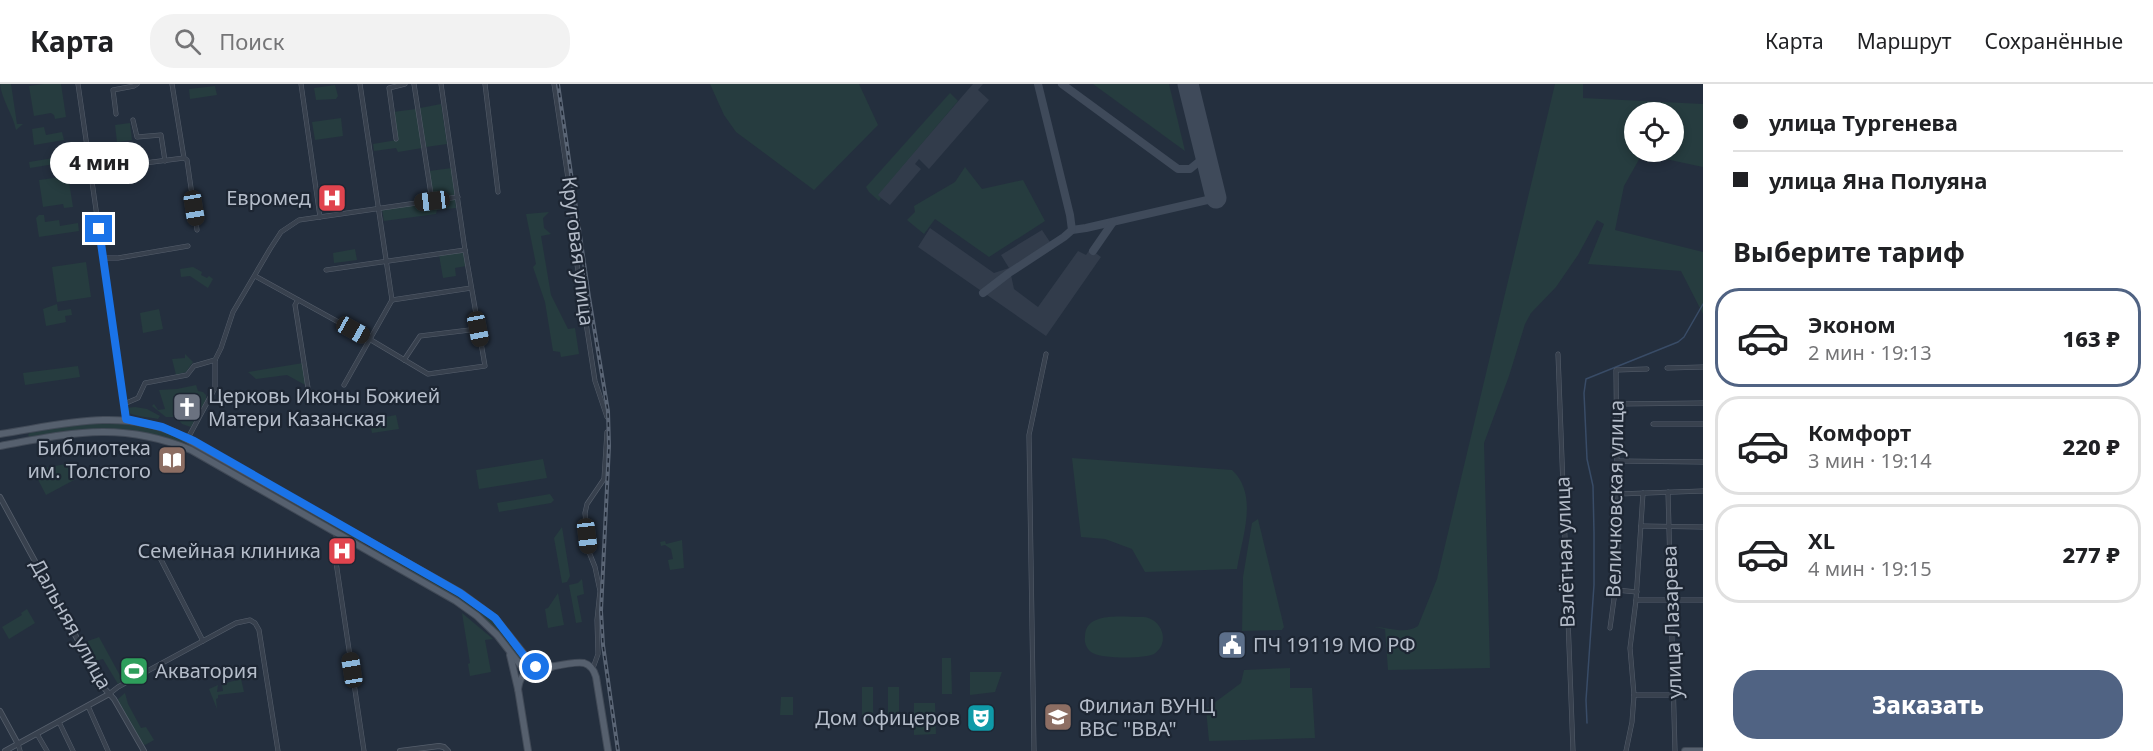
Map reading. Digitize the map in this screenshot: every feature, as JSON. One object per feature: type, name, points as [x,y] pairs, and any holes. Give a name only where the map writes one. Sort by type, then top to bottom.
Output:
[{"type":"main road","points":[[0,434],[82,421],[126,419],[152,424],[179,434],[451,587],[487,612],[507,631],[528,661],[536,667],[552,667]]},
{"type":"main road","points":[[33,429],[26,435],[28,439],[35,440]]},
{"type":"main road","points":[[0,446],[93,431],[118,431],[150,436],[191,450],[456,601],[484,622],[507,645],[525,671],[530,669],[528,661]]},
{"type":"main road","points":[[16,432],[21,437],[17,442]]},
{"type":"main road","points":[[178,445],[185,445],[190,441]]},
{"type":"main road","points":[[190,441],[187,443],[191,450]]},
{"type":"main road","points":[[358,546],[366,544],[365,538]]},
{"type":"main road","points":[[372,553],[368,547],[374,543]]},
{"type":"main road","points":[[507,645],[518,689],[528,751]]},
{"type":"main road","points":[[518,689],[522,678],[527,674],[552,667],[587,664],[592,669],[598,686],[609,751]]},
{"type":"main road","points":[[1685,751],[1703,751]]},
{"type":"street","points":[[78,84],[126,419]]},
{"type":"street","points":[[116,114],[113,90],[136,84]]},
{"type":"street","points":[[172,84],[184,158],[187,160],[190,177],[197,230]]},
{"type":"street","points":[[301,84],[320,217]]},
{"type":"street","points":[[344,385],[392,300],[360,84]]},
{"type":"street","points":[[396,139],[389,88],[405,84]]},
{"type":"street","points":[[414,84],[432,201]]},
{"type":"street","points":[[255,276],[428,374],[485,366],[465,250],[441,84]]},
{"type":"street","points":[[485,84],[498,192]]},
{"type":"street","name":"Круговая улица","points":[[554,84],[573,212],[574,245],[596,381],[607,417]]},
{"type":"street","points":[[133,120],[137,137],[161,135],[165,160]]},
{"type":"street","points":[[90,170],[184,158]]},
{"type":"street","points":[[190,441],[215,388],[215,360],[233,312],[278,236],[299,220],[458,197]]},
{"type":"street","points":[[103,258],[188,246]]},
{"type":"street","points":[[326,270],[465,250]]},
{"type":"street","points":[[108,252],[109,257]]},
{"type":"street","points":[[392,300],[471,288]]},
{"type":"street","points":[[298,300],[295,305],[308,388]]},
{"type":"street","points":[[404,360],[420,336],[478,329]]},
{"type":"street","points":[[1034,751],[1029,435],[1046,354]]},
{"type":"street","name":"Взлётная улица","points":[[1558,354],[1573,751]]},
{"type":"street","points":[[124,404],[138,398],[145,383],[187,375],[194,366],[215,360]]},
{"type":"street","points":[[1667,368],[1703,367]]},
{"type":"street","name":"Величковская улица","points":[[1610,628],[1618,570],[1616,370],[1647,369]]},
{"type":"street","points":[[1617,404],[1703,403]]},
{"type":"street","points":[[1653,424],[1703,424]]},
{"type":"street","points":[[592,669],[598,654],[597,620],[600,591],[589,552],[585,513],[587,504],[603,483],[607,432]]},
{"type":"street","points":[[1618,461],[1703,462]]},
{"type":"street","points":[[1618,494],[1703,491]]},
{"type":"street","name":"улица Лазарева","points":[[1668,492],[1675,751]]},
{"type":"street","points":[[1626,751],[1632,722],[1634,695],[1630,648],[1637,592],[1643,493]]},
{"type":"street","name":"Дальняя улица","points":[[0,497],[109,694],[144,751]]},
{"type":"street","points":[[1641,526],[1703,527]]},
{"type":"street","points":[[338,534],[334,545],[336,562],[364,751]]},
{"type":"street","points":[[156,550],[203,641]]},
{"type":"street","points":[[1616,590],[1637,592]]},
{"type":"street","points":[[1636,600],[1703,600]]},
{"type":"street","points":[[5,751],[203,641],[241,621],[250,620],[257,626],[278,751]]},
{"type":"street","points":[[1634,695],[1675,695]]},
{"type":"street","points":[[88,706],[108,751]]},
{"type":"street","points":[[0,711],[20,751]]},
{"type":"street","points":[[59,722],[73,751]]},
{"type":"street","points":[[37,734],[47,751]]},
{"type":"street","points":[[400,751],[444,750]]},
{"type":"shaded area","points":[[973,84],[983,84],[978,90],[989,100],[929,169],[919,159],[915,164],[921,169],[890,205],[877,195]]},
{"type":"shaded area","points":[[930,228],[994,273],[1009,268],[1001,255],[1042,230],[1054,248],[1011,275],[1014,289],[1038,307],[1078,251],[1086,255],[1090,249],[1101,257],[1046,336],[918,247]]},
{"type":"green space","points":[[0,84],[11,84],[17,124],[23,124],[16,130],[3,96]]},
{"type":"green space","points":[[61,84],[66,117],[55,119],[51,113],[34,116],[29,86]]},
{"type":"green space","points":[[710,84],[859,84],[878,125],[814,190],[736,132],[724,115]]},
{"type":"green space","points":[[1093,84],[1169,84],[1185,151]]},
{"type":"green space","points":[[1555,84],[1583,84],[1583,98],[1663,102],[1624,102],[1624,162],[1638,162],[1624,186],[1615,230],[1703,252],[1703,314],[1681,271],[1588,264],[1604,224],[1597,220],[1578,255],[1556,287],[1531,313],[1525,324],[1509,376],[1484,443],[1490,668],[1388,670],[1385,629],[1374,627],[1408,630],[1418,626],[1437,579]]},
{"type":"green space","points":[[335,85],[338,96],[336,99],[316,100],[314,88]]},
{"type":"green space","points":[[215,86],[217,95],[190,99],[189,89]]},
{"type":"green space","points":[[950,93],[958,101],[878,195],[881,198],[879,201],[866,187]]},
{"type":"green space","points":[[1684,103],[1703,104],[1703,167],[1680,162],[1684,162]]},
{"type":"green space","points":[[441,104],[447,144],[426,147],[420,108]]},
{"type":"green space","points":[[416,109],[422,148],[398,152],[396,148],[374,151],[373,144],[397,140],[393,112]]},
{"type":"green space","points":[[341,118],[343,136],[315,140],[312,122]]},
{"type":"green space","points":[[130,123],[132,140],[117,142],[115,125]]},
{"type":"green space","points":[[44,127],[46,135],[62,132],[64,140],[34,145],[32,129]]},
{"type":"green space","points":[[78,154],[67,162],[30,168],[29,162]]},
{"type":"green space","points":[[965,167],[982,189],[1023,180],[1045,221],[989,257],[935,219],[924,234],[907,220],[915,212],[914,206],[955,182]]},
{"type":"green space","points":[[452,168],[456,195],[433,199],[429,171]]},
{"type":"green space","points":[[68,176],[73,207],[64,208],[63,204],[43,207],[39,180]]},
{"type":"green space","points":[[455,198],[456,208],[437,210],[436,214],[384,221],[382,209]]},
{"type":"green space","points":[[549,212],[543,218],[544,228],[551,234],[541,236],[551,295],[568,329],[575,328],[579,354],[561,357],[560,352],[553,351],[545,302],[533,267],[536,264],[526,214]]},
{"type":"green space","points":[[44,215],[45,222],[59,220],[60,226],[78,223],[79,231],[39,237],[36,218]]},
{"type":"green space","points":[[355,249],[357,260],[334,263],[333,253]]},
{"type":"green space","points":[[463,251],[466,266],[455,268],[456,276],[443,278],[439,255]]},
{"type":"green space","points":[[86,262],[91,297],[57,302],[52,267]]},
{"type":"green space","points":[[193,267],[202,272],[201,275],[213,279],[208,288],[190,276],[181,277],[180,269]]},
{"type":"green space","points":[[57,304],[58,311],[71,309],[72,315],[65,316],[66,322],[46,326],[43,309]]},
{"type":"green space","points":[[159,309],[163,329],[143,333],[140,313]]},
{"type":"green space","points":[[185,354],[193,362],[186,372],[176,375],[172,359],[185,358]]},
{"type":"green space","points":[[303,363],[307,386],[287,375],[256,379],[248,372]]},
{"type":"green space","points":[[78,366],[80,377],[25,385],[23,373]]},
{"type":"green space","points":[[196,385],[198,391],[206,395],[206,400],[191,427],[182,424],[176,417],[166,417],[152,406],[154,404],[158,410],[165,409],[159,390]]},
{"type":"green space","points":[[126,408],[147,409],[160,416],[158,419],[127,412]]},
{"type":"green space","points":[[396,415],[399,429],[372,433],[369,420]]},
{"type":"green space","points":[[118,422],[151,426],[185,442],[182,444],[142,433],[106,429],[31,438],[28,435],[31,431]]},
{"type":"green space","points":[[189,442],[365,543],[362,544],[344,535],[189,446]]},
{"type":"green space","points":[[1072,458],[1232,470],[1240,480],[1247,504],[1245,530],[1237,569],[1145,572],[1132,549],[1105,539],[1081,537]]},
{"type":"green space","points":[[543,459],[547,478],[479,489],[476,470]]},
{"type":"green space","points":[[66,464],[74,480],[46,495],[33,470]]},
{"type":"green space","points":[[550,494],[554,500],[551,503],[499,512],[497,503]]},
{"type":"green space","points":[[1258,519],[1284,627],[1282,630],[1242,631],[1243,577],[1252,523]]},
{"type":"green space","points":[[562,527],[570,576],[567,582],[562,583],[554,538]]},
{"type":"green space","points":[[682,540],[684,568],[670,570],[668,560],[673,559],[671,549],[665,545],[661,546],[660,542],[665,541],[666,544]]},
{"type":"green space","points":[[370,545],[444,585],[485,613],[508,638],[528,667],[527,670],[494,628],[470,607],[370,548]]},
{"type":"green space","points":[[582,579],[584,594],[577,596],[582,622],[576,623],[569,585],[578,583]]},
{"type":"green space","points":[[558,593],[564,625],[548,628],[545,609]]},
{"type":"green space","points":[[27,609],[35,623],[9,639],[2,627],[22,615],[21,613]]},
{"type":"green space","points":[[462,613],[493,639],[485,640],[491,672],[470,676]]},
{"type":"green space","points":[[1108,617],[1144,617],[1156,622],[1162,632],[1162,644],[1154,654],[1141,657],[1112,657],[1091,652],[1085,643],[1087,628],[1092,622]]},
{"type":"green space","points":[[99,637],[123,681],[118,684],[103,659],[94,661],[86,647],[88,641]]},
{"type":"green space","points":[[942,658],[951,658],[952,694],[942,694]]},
{"type":"green space","points":[[1290,668],[1290,688],[1312,688],[1315,738],[1209,741],[1206,709],[1241,683],[1244,670]]},
{"type":"green space","points":[[970,672],[1002,672],[995,692],[970,695]]},
{"type":"green space","points":[[241,679],[244,692],[218,695],[217,709],[209,689],[218,685],[217,692],[223,691],[222,684]]},
{"type":"green space","points":[[862,687],[873,687],[873,723],[862,724]]},
{"type":"green space","points":[[888,687],[899,687],[899,723],[888,723]]},
{"type":"green space","points":[[125,693],[128,704],[141,728],[146,727],[154,740],[145,745],[119,704],[118,699]]},
{"type":"green space","points":[[781,697],[793,697],[793,715],[780,715]]},
{"type":"green space","points":[[914,703],[935,703],[936,734],[914,735]]},
{"type":"waterway","points":[[1587,723],[1586,700],[1594,585],[1594,533],[1593,486],[1587,459],[1584,393],[1586,379],[1678,342],[1684,337],[1703,304]]},
{"type":"taxiway","points":[[983,293],[1072,230],[1038,84]]},
{"type":"taxiway","points":[[1062,84],[1178,169],[1190,169],[1206,156]]},
{"type":"taxiway","points":[[1072,230],[1216,198]]},
{"type":"taxiway","points":[[1093,251],[1113,222]]},
{"type":"runway","points":[[1188,84],[1216,198]]},
{"type":"railway","points":[[558,84],[608,411],[609,446],[601,611],[603,645],[618,751]]},
{"type":"place","name":"Евромед","points":[[332,198]]},
{"type":"place","name":"Церковь Иконы Божией Матери Казанская","points":[[187,407]]},
{"type":"place","name":"Библиотека им. Толстого","points":[[172,460]]},
{"type":"place","name":"Семейная клиника","points":[[342,551]]},
{"type":"place","name":"ПЧ 19119 МО РФ","points":[[1232,645]]},
{"type":"place","name":"Акватория","points":[[134,671]]},
{"type":"place","name":"Филиал ВУНЦ ВВС \"ВВА\"","points":[[1058,717]]},
{"type":"place","name":"Дом офицеров","points":[[981,718]]},
{"type":"route","points":[[99,229],[126,419],[162,427],[194,441],[451,587],[495,618],[528,661],[536,667]]}]
